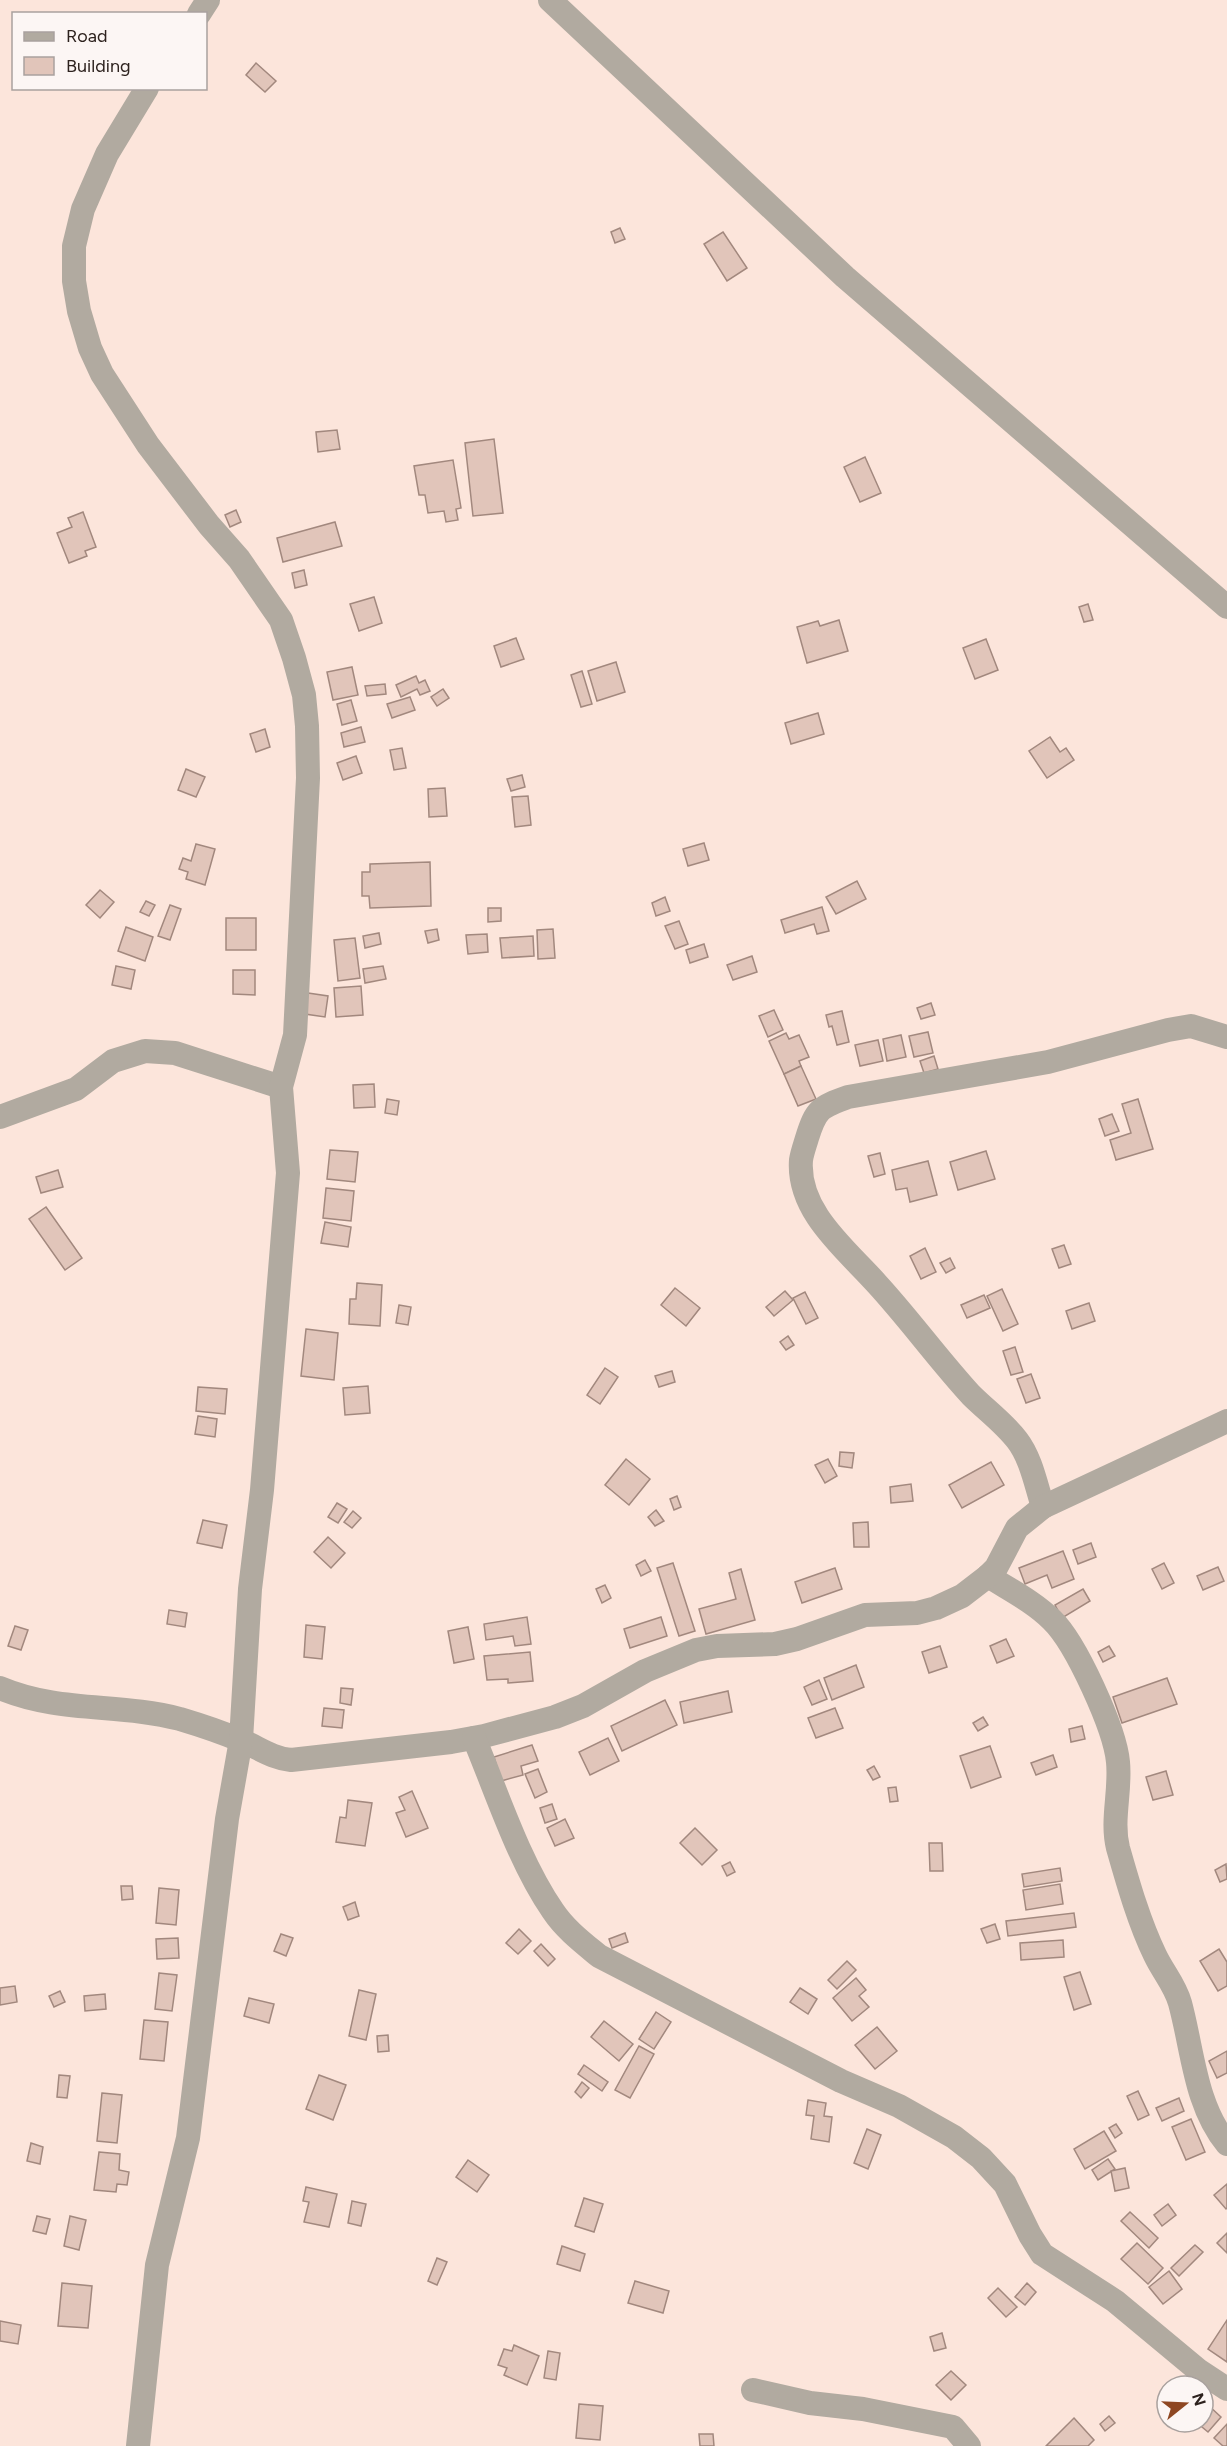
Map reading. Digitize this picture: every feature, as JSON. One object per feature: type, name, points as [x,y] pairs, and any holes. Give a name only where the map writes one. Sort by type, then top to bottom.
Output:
[{"type":"street","points":[[550,0],[845,278],[1227,607]]},
{"type":"street","points":[[138,2446],[157,2265],[188,2138],[227,1819],[241,1740],[250,1589],[263,1479],[288,1173],[281,1087],[295,1035],[308,778],[304,695],[281,620],[239,559],[209,525],[148,445],[102,374],[90,348],[79,310],[74,281],[74,246],[83,209],[107,154],[146,90]]},
{"type":"street","points":[[1043,1507],[1030,1466],[1018,1441],[972,1395],[877,1284],[842,1249],[819,1218],[806,1192],[801,1170],[801,1158],[814,1115],[828,1104],[848,1097],[1047,1062],[1168,1030],[1191,1026],[1227,1037]]},
{"type":"street","points":[[0,1117],[76,1089],[112,1061],[145,1051],[175,1053],[281,1087]]},
{"type":"street","points":[[0,1688],[43,1703],[149,1713],[178,1719],[241,1740],[276,1758],[291,1760],[474,1738],[555,1717],[583,1706],[645,1671],[696,1650],[717,1646],[775,1644],[797,1639],[865,1615],[917,1613],[936,1608],[962,1596],[988,1576],[996,1568],[1017,1528],[1043,1507],[1227,1421]]},
{"type":"street","points":[[988,1576],[1053,1620],[1065,1635],[1090,1683],[1113,1737],[1118,1761],[1119,1785],[1115,1828],[1118,1846],[1148,1938],[1179,2000],[1206,2110],[1215,2128],[1227,2144]]},
{"type":"street","points":[[474,1738],[538,1885],[553,1911],[573,1935],[599,1956],[841,2081],[918,2115],[954,2137],[981,2158],[1005,2184],[1042,2254],[1115,2301],[1198,2370],[1227,2389]]},
{"type":"street","points":[[753,2390],[810,2403],[863,2409],[953,2427],[969,2446]]},
{"type":"building","points":[[256,63],[276,81],[265,92],[246,75]]},
{"type":"building","points":[[620,228],[625,239],[615,243],[611,232]]},
{"type":"building","points":[[723,232],[747,268],[727,281],[704,244]]},
{"type":"building","points":[[337,430],[340,449],[318,452],[316,432]]},
{"type":"building","points":[[494,439],[503,513],[473,516],[465,443]]},
{"type":"building","points":[[865,457],[881,493],[860,502],[844,467]]},
{"type":"building","points":[[453,460],[461,508],[456,509],[458,520],[446,522],[444,511],[428,513],[425,495],[419,495],[414,466]]},
{"type":"building","points":[[236,510],[241,522],[230,527],[225,515]]},
{"type":"building","points":[[83,512],[96,547],[85,551],[87,556],[69,563],[57,533],[72,527],[68,518]]},
{"type":"building","points":[[335,522],[342,546],[283,562],[277,538]]},
{"type":"building","points":[[304,570],[307,585],[295,588],[292,573]]},
{"type":"building","points":[[374,597],[382,623],[359,631],[350,604]]},
{"type":"building","points":[[1088,604],[1093,620],[1084,622],[1079,607]]},
{"type":"building","points":[[839,620],[848,651],[807,663],[797,627],[818,621],[820,626]]},
{"type":"building","points":[[516,638],[524,659],[501,667],[494,646]]},
{"type":"building","points":[[986,639],[998,670],[975,679],[963,648]]},
{"type":"building","points":[[616,662],[625,692],[597,701],[588,671]]},
{"type":"building","points":[[352,667],[358,695],[333,700],[327,672]]},
{"type":"building","points":[[582,671],[592,704],[581,707],[571,675]]},
{"type":"building","points":[[416,676],[419,683],[425,680],[430,691],[420,695],[417,689],[401,697],[396,685]]},
{"type":"building","points":[[385,684],[386,694],[367,696],[365,686]]},
{"type":"building","points":[[443,689],[449,698],[437,706],[431,697]]},
{"type":"building","points":[[410,697],[415,710],[392,718],[387,704]]},
{"type":"building","points":[[351,700],[357,721],[342,725],[337,704]]},
{"type":"building","points":[[818,713],[824,734],[791,744],[785,723]]},
{"type":"building","points":[[361,727],[365,742],[344,747],[341,733]]},
{"type":"building","points":[[265,729],[270,747],[256,752],[250,734]]},
{"type":"building","points":[[1050,737],[1060,752],[1066,748],[1074,760],[1047,778],[1029,751]]},
{"type":"building","points":[[402,748],[406,768],[394,770],[390,750]]},
{"type":"building","points":[[356,756],[362,773],[343,780],[337,763]]},
{"type":"building","points":[[186,769],[205,777],[196,797],[178,790]]},
{"type":"building","points":[[522,775],[525,787],[511,791],[507,779]]},
{"type":"building","points":[[445,788],[447,816],[429,817],[428,789]]},
{"type":"building","points":[[528,796],[531,825],[515,827],[512,797]]},
{"type":"building","points":[[704,843],[709,860],[688,866],[683,849]]},
{"type":"building","points":[[196,844],[215,849],[205,885],[186,879],[188,872],[179,869],[183,858],[191,861]]},
{"type":"building","points":[[430,862],[431,906],[370,908],[369,896],[362,896],[362,872],[370,872],[370,864]]},
{"type":"building","points":[[857,881],[866,899],[836,914],[826,897]]},
{"type":"building","points":[[100,890],[114,902],[100,918],[86,905]]},
{"type":"building","points":[[665,897],[670,911],[656,916],[652,903]]},
{"type":"building","points":[[146,901],[155,905],[149,916],[140,912]]},
{"type":"building","points":[[170,905],[181,909],[170,940],[158,936]]},
{"type":"building","points":[[822,907],[829,931],[817,934],[814,924],[785,933],[781,920]]},
{"type":"building","points":[[488,908],[501,908],[501,921],[488,922]]},
{"type":"building","points":[[226,918],[256,918],[256,950],[226,950]]},
{"type":"building","points":[[679,921],[688,944],[675,949],[665,926]]},
{"type":"building","points":[[126,927],[153,937],[145,961],[118,951]]},
{"type":"building","points":[[437,929],[439,940],[428,943],[425,931]]},
{"type":"building","points":[[553,929],[555,958],[538,959],[537,930]]},
{"type":"building","points":[[379,933],[381,944],[365,948],[363,936]]},
{"type":"building","points":[[487,934],[488,952],[468,954],[466,935]]},
{"type":"building","points":[[533,936],[534,956],[502,958],[500,938]]},
{"type":"building","points":[[355,938],[360,978],[338,981],[334,940]]},
{"type":"building","points":[[704,944],[708,957],[690,963],[686,950]]},
{"type":"building","points":[[752,956],[757,972],[733,980],[727,965]]},
{"type":"building","points":[[116,966],[135,970],[131,989],[112,985]]},
{"type":"building","points":[[383,966],[386,979],[365,983],[363,969]]},
{"type":"building","points":[[233,970],[255,970],[255,995],[233,994]]},
{"type":"building","points":[[361,986],[363,1015],[336,1017],[334,988]]},
{"type":"building","points":[[308,993],[328,996],[325,1017],[305,1014]]},
{"type":"building","points":[[931,1003],[935,1015],[921,1019],[917,1008]]},
{"type":"building","points":[[774,1010],[783,1030],[768,1037],[759,1016]]},
{"type":"building","points":[[842,1011],[849,1042],[837,1045],[832,1026],[829,1027],[826,1015]]},
{"type":"building","points":[[928,1032],[933,1053],[914,1057],[909,1036]]},
{"type":"building","points":[[786,1033],[789,1039],[799,1035],[809,1057],[799,1061],[801,1066],[784,1074],[769,1041]]},
{"type":"building","points":[[901,1035],[906,1057],[887,1061],[883,1039]]},
{"type":"building","points":[[878,1040],[883,1061],[860,1066],[855,1045]]},
{"type":"building","points":[[934,1056],[938,1069],[924,1073],[920,1061]]},
{"type":"building","points":[[801,1066],[816,1099],[798,1106],[784,1074]]},
{"type":"building","points":[[374,1084],[375,1107],[354,1108],[353,1085]]},
{"type":"building","points":[[387,1099],[399,1101],[397,1115],[385,1113]]},
{"type":"building","points":[[1138,1099],[1153,1149],[1116,1160],[1110,1140],[1131,1133],[1122,1104]]},
{"type":"building","points":[[1112,1114],[1119,1131],[1105,1136],[1099,1119]]},
{"type":"building","points":[[330,1150],[358,1152],[355,1182],[327,1179]]},
{"type":"building","points":[[986,1151],[995,1179],[958,1190],[950,1162]]},
{"type":"building","points":[[880,1153],[885,1174],[874,1177],[868,1156]]},
{"type":"building","points":[[928,1161],[937,1195],[910,1202],[907,1188],[896,1190],[892,1170]]},
{"type":"building","points":[[58,1170],[63,1187],[41,1193],[36,1177]]},
{"type":"building","points":[[326,1188],[354,1191],[351,1221],[323,1218]]},
{"type":"building","points":[[46,1207],[82,1258],[65,1270],[29,1219]]},
{"type":"building","points":[[325,1222],[351,1227],[348,1247],[321,1243]]},
{"type":"building","points":[[1064,1245],[1071,1264],[1059,1268],[1052,1249]]},
{"type":"building","points":[[925,1248],[936,1272],[921,1279],[910,1256]]},
{"type":"building","points":[[950,1258],[955,1268],[946,1273],[940,1263]]},
{"type":"building","points":[[357,1283],[382,1285],[380,1326],[349,1324],[350,1299],[356,1299]]},
{"type":"building","points":[[675,1288],[700,1308],[686,1326],[661,1305]]},
{"type":"building","points":[[1002,1289],[1018,1324],[1003,1331],[987,1296]]},
{"type":"building","points":[[785,1291],[793,1300],[774,1316],[766,1307]]},
{"type":"building","points":[[805,1292],[818,1318],[806,1324],[793,1298]]},
{"type":"building","points":[[984,1295],[990,1308],[967,1318],[961,1305]]},
{"type":"building","points":[[1089,1303],[1095,1321],[1072,1329],[1066,1311]]},
{"type":"building","points":[[399,1305],[411,1307],[408,1325],[396,1323]]},
{"type":"building","points":[[306,1329],[338,1333],[334,1380],[301,1376]]},
{"type":"building","points":[[788,1336],[794,1345],[786,1350],[780,1342]]},
{"type":"building","points":[[1015,1347],[1023,1372],[1011,1375],[1003,1351]]},
{"type":"building","points":[[605,1368],[618,1377],[600,1404],[587,1395]]},
{"type":"building","points":[[672,1371],[675,1382],[659,1387],[655,1376]]},
{"type":"building","points":[[1031,1374],[1040,1398],[1026,1403],[1017,1379]]},
{"type":"building","points":[[368,1386],[370,1413],[345,1415],[343,1388]]},
{"type":"building","points":[[198,1387],[227,1389],[225,1414],[196,1411]]},
{"type":"building","points":[[198,1416],[217,1419],[215,1437],[195,1434]]},
{"type":"building","points":[[840,1452],[854,1453],[852,1468],[839,1466]]},
{"type":"building","points":[[626,1459],[650,1479],[629,1505],[605,1485]]},
{"type":"building","points":[[828,1459],[837,1476],[825,1483],[815,1465]]},
{"type":"building","points":[[991,1462],[1004,1485],[962,1508],[949,1485]]},
{"type":"building","points":[[911,1484],[913,1501],[891,1503],[890,1487]]},
{"type":"building","points":[[677,1496],[681,1507],[674,1510],[670,1499]]},
{"type":"building","points":[[337,1503],[347,1509],[338,1523],[328,1517]]},
{"type":"building","points":[[656,1510],[664,1521],[655,1526],[648,1517]]},
{"type":"building","points":[[353,1511],[361,1518],[352,1528],[344,1522]]},
{"type":"building","points":[[203,1520],[227,1525],[222,1548],[197,1543]]},
{"type":"building","points":[[868,1522],[869,1547],[854,1547],[853,1523]]},
{"type":"building","points":[[328,1537],[345,1553],[331,1568],[314,1552]]},
{"type":"building","points":[[1091,1543],[1096,1557],[1078,1564],[1073,1550]]},
{"type":"building","points":[[1063,1551],[1074,1579],[1052,1588],[1047,1575],[1025,1584],[1019,1568]]},
{"type":"building","points":[[645,1560],[651,1571],[641,1576],[636,1565]]},
{"type":"building","points":[[673,1563],[695,1631],[679,1636],[657,1568]]},
{"type":"building","points":[[1164,1563],[1174,1583],[1162,1589],[1152,1569]]},
{"type":"building","points":[[1218,1567],[1224,1581],[1203,1590],[1197,1576]]},
{"type":"building","points":[[835,1568],[842,1589],[802,1603],[795,1582]]},
{"type":"building","points":[[741,1569],[755,1620],[706,1634],[699,1609],[736,1599],[729,1573]]},
{"type":"building","points":[[605,1585],[611,1598],[602,1603],[596,1589]]},
{"type":"building","points":[[1083,1589],[1090,1601],[1062,1618],[1055,1605]]},
{"type":"building","points":[[169,1610],[187,1613],[185,1627],[167,1624]]},
{"type":"building","points":[[527,1617],[531,1644],[515,1646],[513,1636],[486,1640],[484,1624]]},
{"type":"building","points":[[661,1617],[667,1636],[630,1648],[624,1629]]},
{"type":"building","points":[[306,1625],[325,1627],[322,1659],[304,1657]]},
{"type":"building","points":[[15,1626],[28,1630],[21,1650],[8,1646]]},
{"type":"building","points":[[468,1627],[474,1659],[454,1663],[448,1631]]},
{"type":"building","points":[[1006,1639],[1014,1656],[997,1663],[990,1646]]},
{"type":"building","points":[[940,1646],[947,1667],[929,1673],[922,1652]]},
{"type":"building","points":[[1109,1646],[1115,1656],[1103,1662],[1098,1652]]},
{"type":"building","points":[[530,1652],[533,1681],[508,1683],[508,1679],[487,1680],[484,1656]]},
{"type":"building","points":[[856,1665],[864,1687],[832,1700],[824,1678]]},
{"type":"building","points":[[1167,1678],[1177,1704],[1122,1723],[1113,1697]]},
{"type":"building","points":[[819,1680],[827,1699],[812,1705],[804,1687]]},
{"type":"building","points":[[341,1688],[353,1689],[351,1705],[340,1703]]},
{"type":"building","points":[[728,1691],[732,1712],[684,1723],[680,1702]]},
{"type":"building","points":[[665,1700],[677,1725],[622,1751],[611,1726]]},
{"type":"building","points":[[324,1708],[344,1710],[342,1728],[322,1726]]},
{"type":"building","points":[[835,1708],[843,1728],[816,1738],[808,1718]]},
{"type":"building","points":[[983,1717],[988,1725],[978,1731],[973,1723]]},
{"type":"building","points":[[1082,1726],[1085,1739],[1071,1742],[1069,1729]]},
{"type":"building","points":[[608,1738],[619,1761],[590,1775],[579,1752]]},
{"type":"building","points":[[532,1745],[538,1761],[521,1766],[523,1775],[501,1781],[494,1757]]},
{"type":"building","points":[[990,1746],[1001,1777],[971,1788],[960,1756]]},
{"type":"building","points":[[1053,1755],[1057,1767],[1036,1775],[1031,1763]]},
{"type":"building","points":[[874,1766],[880,1777],[873,1780],[867,1770]]},
{"type":"building","points":[[538,1769],[547,1792],[535,1798],[525,1774]]},
{"type":"building","points":[[1166,1771],[1173,1795],[1153,1800],[1146,1777]]},
{"type":"building","points":[[896,1787],[898,1801],[890,1802],[888,1788]]},
{"type":"building","points":[[412,1791],[428,1828],[406,1837],[396,1813],[405,1810],[399,1797]]},
{"type":"building","points":[[348,1800],[372,1803],[365,1846],[336,1842],[340,1817],[346,1818]]},
{"type":"building","points":[[552,1804],[557,1819],[545,1823],[540,1808]]},
{"type":"building","points":[[565,1819],[574,1838],[555,1846],[547,1828]]},
{"type":"building","points":[[695,1828],[717,1850],[702,1865],[680,1843]]},
{"type":"building","points":[[929,1843],[942,1843],[943,1871],[930,1871]]},
{"type":"building","points":[[730,1862],[735,1872],[727,1876],[722,1866]]},
{"type":"building","points":[[1226,1864],[1227,1879],[1220,1882],[1215,1870]]},
{"type":"building","points":[[1060,1868],[1062,1881],[1024,1887],[1022,1874]]},
{"type":"building","points":[[1060,1884],[1063,1904],[1026,1910],[1023,1890]]},
{"type":"building","points":[[121,1886],[132,1886],[133,1899],[122,1900]]},
{"type":"building","points":[[159,1888],[179,1890],[176,1925],[156,1923]]},
{"type":"building","points":[[355,1902],[359,1916],[348,1920],[343,1907]]},
{"type":"building","points":[[1074,1913],[1076,1927],[1008,1936],[1006,1921]]},
{"type":"building","points":[[995,1924],[1000,1939],[987,1943],[981,1929]]},
{"type":"building","points":[[519,1929],[531,1941],[518,1954],[506,1943]]},
{"type":"building","points":[[625,1933],[628,1942],[612,1948],[609,1939]]},
{"type":"building","points":[[281,1934],[293,1938],[286,1956],[274,1951]]},
{"type":"building","points":[[178,1938],[179,1958],[157,1959],[156,1939]]},
{"type":"building","points":[[1063,1940],[1064,1957],[1021,1960],[1020,1943]]},
{"type":"building","points":[[541,1944],[555,1959],[548,1966],[534,1951]]},
{"type":"building","points":[[1219,1949],[1227,1962],[1227,1986],[1218,1991],[1200,1961]]},
{"type":"building","points":[[847,1961],[856,1970],[837,1989],[828,1980]]},
{"type":"building","points":[[1080,1972],[1091,2004],[1074,2010],[1064,1977]]},
{"type":"building","points":[[159,1973],[177,1975],[172,2011],[155,2009]]},
{"type":"building","points":[[856,1978],[866,1990],[859,1996],[869,2007],[852,2021],[833,1998]]},
{"type":"building","points":[[15,1986],[17,2002],[0,2005],[0,1988]]},
{"type":"building","points":[[800,1988],[817,1999],[808,2014],[790,2002]]},
{"type":"building","points":[[359,1990],[376,1994],[366,2040],[349,2036]]},
{"type":"building","points":[[60,1991],[65,2002],[54,2007],[49,1996]]},
{"type":"building","points":[[105,1994],[106,2009],[85,2011],[84,1996]]},
{"type":"building","points":[[249,1998],[274,2004],[269,2023],[244,2016]]},
{"type":"building","points":[[656,2012],[671,2022],[654,2049],[639,2039]]},
{"type":"building","points":[[144,2020],[168,2022],[164,2061],[140,2059]]},
{"type":"building","points":[[604,2021],[633,2044],[619,2061],[591,2037]]},
{"type":"building","points":[[877,2027],[897,2051],[875,2069],[855,2045]]},
{"type":"building","points":[[388,2035],[389,2051],[378,2052],[377,2036]]},
{"type":"building","points":[[639,2046],[654,2054],[630,2098],[615,2090]]},
{"type":"building","points":[[1227,2051],[1227,2073],[1217,2078],[1209,2061]]},
{"type":"building","points":[[584,2065],[608,2082],[602,2091],[578,2074]]},
{"type":"building","points":[[59,2075],[70,2076],[67,2098],[57,2097]]},
{"type":"building","points":[[319,2075],[346,2085],[333,2120],[306,2109]]},
{"type":"building","points":[[582,2082],[589,2088],[581,2098],[575,2092]]},
{"type":"building","points":[[1138,2091],[1149,2115],[1138,2120],[1127,2096]]},
{"type":"building","points":[[102,2093],[122,2095],[117,2143],[97,2141]]},
{"type":"building","points":[[1179,2098],[1184,2111],[1162,2121],[1156,2108]]},
{"type":"building","points":[[808,2100],[826,2103],[824,2116],[832,2117],[829,2142],[811,2139],[814,2116],[806,2115]]},
{"type":"building","points":[[1191,2119],[1205,2152],[1186,2160],[1172,2127]]},
{"type":"building","points":[[1116,2124],[1122,2133],[1115,2138],[1109,2128]]},
{"type":"building","points":[[867,2129],[881,2135],[868,2169],[854,2163]]},
{"type":"building","points":[[1104,2131],[1116,2151],[1085,2169],[1074,2149]]},
{"type":"building","points":[[31,2143],[43,2147],[40,2164],[27,2161]]},
{"type":"building","points":[[99,2152],[120,2154],[119,2170],[129,2172],[127,2185],[117,2184],[116,2192],[94,2190]]},
{"type":"building","points":[[1108,2159],[1115,2169],[1098,2180],[1092,2170]]},
{"type":"building","points":[[468,2160],[489,2175],[477,2192],[456,2177]]},
{"type":"building","points":[[1125,2168],[1129,2188],[1115,2191],[1111,2171]]},
{"type":"building","points":[[1227,2184],[1227,2208],[1226,2209],[1214,2195]]},
{"type":"building","points":[[306,2187],[337,2194],[329,2227],[304,2222],[309,2202],[303,2201]]},
{"type":"building","points":[[584,2198],[603,2204],[594,2232],[575,2226]]},
{"type":"building","points":[[352,2201],[366,2204],[361,2226],[348,2223]]},
{"type":"building","points":[[1168,2204],[1176,2215],[1162,2226],[1154,2215]]},
{"type":"building","points":[[1130,2212],[1158,2238],[1149,2248],[1121,2221]]},
{"type":"building","points":[[37,2216],[50,2219],[46,2234],[33,2231]]},
{"type":"building","points":[[70,2216],[86,2220],[79,2250],[64,2246]]},
{"type":"building","points":[[1227,2233],[1227,2253],[1217,2243]]},
{"type":"building","points":[[1137,2243],[1163,2268],[1148,2284],[1121,2259]]},
{"type":"building","points":[[1195,2245],[1203,2252],[1179,2276],[1171,2268]]},
{"type":"building","points":[[562,2246],[585,2254],[580,2271],[557,2264]]},
{"type":"building","points":[[437,2258],[447,2262],[437,2285],[428,2281]]},
{"type":"building","points":[[1169,2271],[1182,2289],[1163,2304],[1149,2287]]},
{"type":"building","points":[[635,2281],[669,2291],[663,2313],[628,2303]]},
{"type":"building","points":[[62,2283],[92,2286],[88,2328],[58,2326]]},
{"type":"building","points":[[1027,2283],[1036,2292],[1025,2305],[1015,2297]]},
{"type":"building","points":[[998,2288],[1017,2307],[1006,2317],[988,2298]]},
{"type":"building","points":[[1227,2320],[1227,2362],[1208,2349]]},
{"type":"building","points":[[0,2321],[21,2325],[18,2344],[0,2341]]},
{"type":"building","points":[[942,2333],[946,2348],[934,2351],[930,2337]]},
{"type":"building","points":[[514,2345],[539,2356],[527,2385],[504,2375],[507,2368],[498,2365],[504,2349],[512,2351]]},
{"type":"building","points":[[548,2351],[560,2353],[556,2380],[544,2378]]},
{"type":"building","points":[[951,2371],[966,2385],[951,2400],[936,2385]]},
{"type":"building","points":[[579,2404],[603,2406],[600,2440],[576,2438]]},
{"type":"building","points":[[1215,2411],[1221,2417],[1215,2424]]},
{"type":"building","points":[[1109,2416],[1115,2423],[1105,2431],[1100,2424]]},
{"type":"building","points":[[1074,2418],[1094,2440],[1088,2446],[1046,2446]]},
{"type":"building","points":[[1227,2424],[1227,2446],[1223,2446],[1214,2438]]},
{"type":"building","points":[[699,2434],[713,2434],[714,2446],[700,2446]]}]
